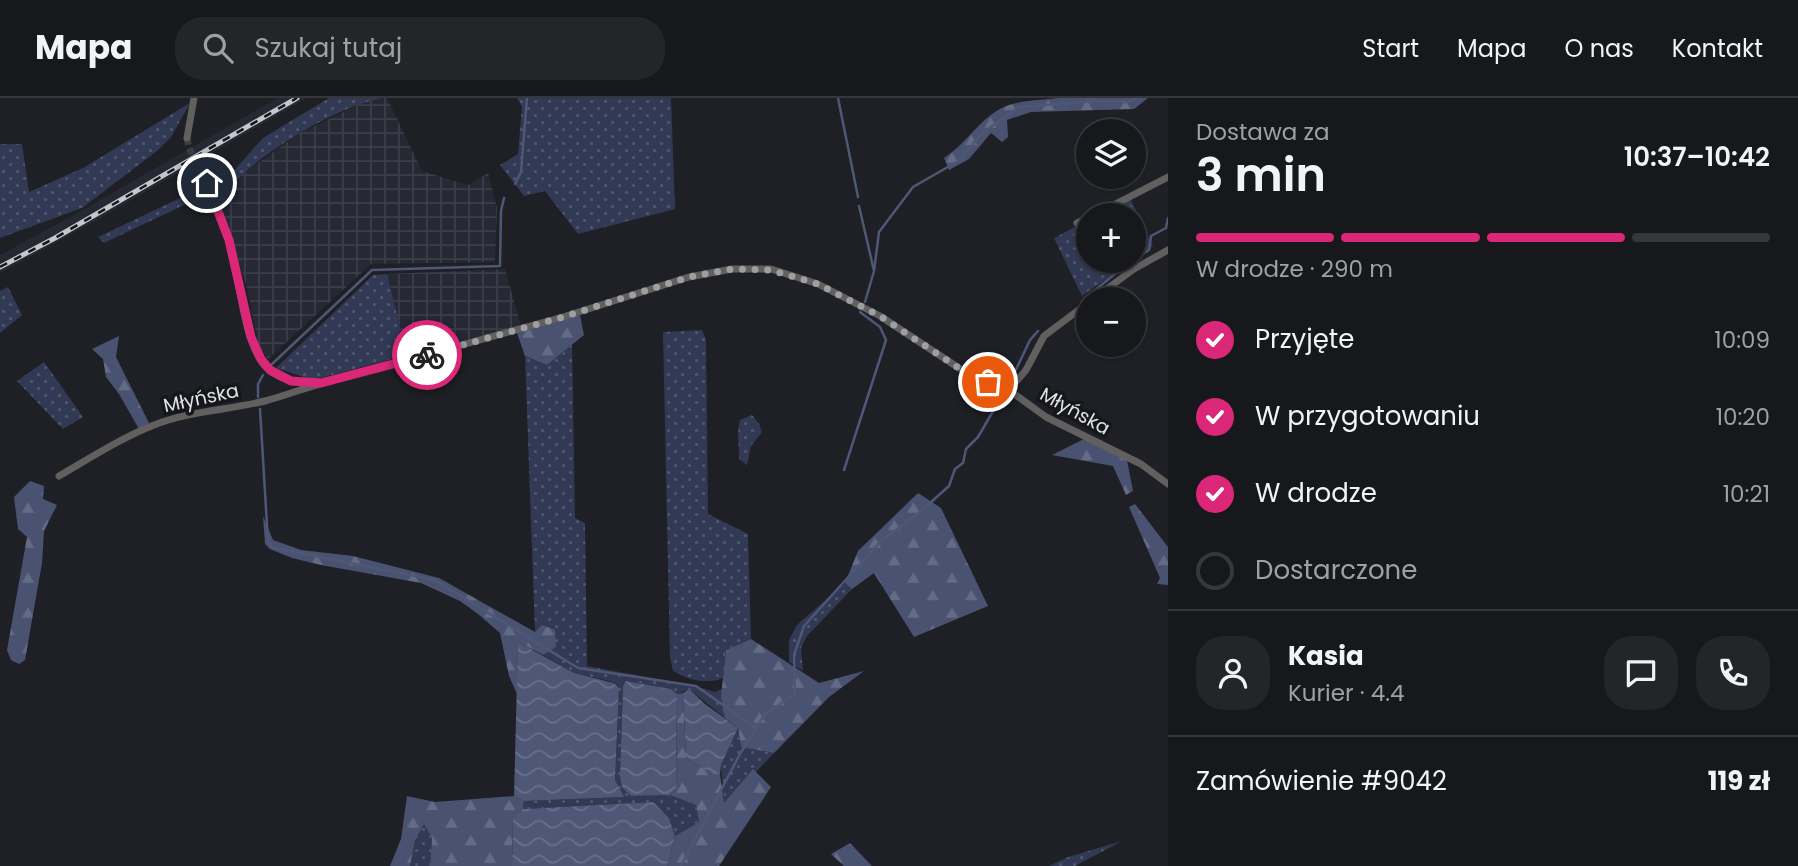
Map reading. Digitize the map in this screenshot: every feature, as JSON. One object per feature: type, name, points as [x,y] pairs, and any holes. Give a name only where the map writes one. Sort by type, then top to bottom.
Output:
[{"type":"street","points":[[187,138],[194,98]]},
{"type":"street","points":[[199,167],[229,240],[251,337],[261,359],[278,376],[313,384]]},
{"type":"street","points":[[1117,203],[1168,177]]},
{"type":"street","points":[[1109,287],[1168,250]]},
{"type":"street","name":"Młyńska","points":[[59,476],[155,424],[187,415],[266,401],[307,389],[313,384],[550,320],[689,277],[732,269],[758,269],[771,270],[818,284],[880,316],[968,374],[1009,390],[1046,417],[1141,464],[1168,484]]},
{"type":"street","points":[[1009,390],[1026,370],[1044,336],[1076,312]]},
{"type":"shaded area","points":[[278,98],[307,98],[0,273],[0,255]]},
{"type":"shaded area","points":[[329,98],[382,98],[346,110],[291,138],[244,173],[221,203],[221,185],[263,138]]},
{"type":"shaded area","points":[[387,98],[422,171],[468,185],[488,173],[497,208],[495,262],[371,264],[268,359],[258,343],[247,288],[221,203],[243,174],[300,133],[364,102]]},
{"type":"shaded area","points":[[517,98],[671,98],[675,209],[578,234],[545,191],[524,196],[500,165],[518,154],[522,107]]},
{"type":"shaded area","points":[[190,103],[171,137],[157,151],[82,208],[0,238],[0,144],[22,144],[29,192],[83,168]]},
{"type":"shaded area","points":[[195,191],[207,194],[104,243],[98,237]]},
{"type":"shaded area","points":[[1076,226],[1076,273],[1115,273],[1095,287],[1078,287],[1054,238]]},
{"type":"shaded area","points":[[1146,231],[1153,246],[1146,251]]},
{"type":"shaded area","points":[[505,269],[521,326],[407,355],[387,274]]},
{"type":"shaded area","points":[[387,274],[407,355],[313,380],[276,368],[373,275]]},
{"type":"shaded area","points":[[8,287],[22,315],[0,333],[0,291]]},
{"type":"shaded area","points":[[702,330],[706,340],[708,514],[748,534],[751,639],[726,650],[723,678],[704,681],[673,671],[670,658],[663,332]]},
{"type":"shaded area","points":[[572,345],[575,518],[585,523],[587,666],[715,692],[722,689],[725,718],[689,689],[677,694],[671,689],[627,681],[623,685],[622,786],[631,796],[670,795],[696,805],[699,822],[675,836],[669,818],[652,802],[523,809],[524,801],[623,797],[615,780],[619,688],[614,682],[574,673],[543,655],[556,647],[535,632],[525,356],[547,365]]},
{"type":"shaded area","points":[[44,362],[83,417],[63,429],[17,381]]},
{"type":"shaded area","points":[[752,415],[762,432],[751,446],[747,465],[739,459],[738,430],[740,420]]},
{"type":"shaded area","points":[[845,583],[852,589],[807,636],[801,648],[803,671],[789,662],[789,640],[797,625]]},
{"type":"shaded area","points":[[738,728],[741,747],[774,753],[756,772],[752,770],[724,804],[721,765]]},
{"type":"shaded area","points":[[424,824],[432,838],[430,866],[410,866],[415,841]]},
{"type":"shaded area","points":[[1122,841],[1075,866],[1049,866],[1068,857]]},
{"type":"green space","points":[[1059,98],[1148,98],[1134,109],[1031,112],[1007,120],[1008,137],[1002,142],[991,133],[969,159],[949,170],[944,158],[1000,109],[1021,102]]},
{"type":"green space","points":[[580,315],[584,335],[547,365],[525,356],[517,333]]},
{"type":"green space","points":[[119,336],[116,357],[149,423],[139,429],[106,377],[103,359],[92,349]]},
{"type":"green space","points":[[1086,438],[1127,460],[1133,491],[1126,495],[1113,466],[1052,455]]},
{"type":"green space","points":[[30,481],[44,486],[43,499],[57,505],[44,531],[42,563],[25,660],[19,664],[11,660],[7,650],[27,537],[18,529],[14,497]]},
{"type":"green space","points":[[918,493],[941,508],[988,606],[914,637],[874,573],[852,589],[845,583],[858,551]]},
{"type":"green space","points":[[1135,504],[1168,547],[1168,585],[1157,584],[1160,578],[1129,507]]},
{"type":"green space","points":[[263,516],[273,540],[301,550],[353,556],[439,578],[535,632],[542,625],[555,630],[556,647],[543,655],[518,642],[517,694],[509,676],[500,633],[460,601],[421,583],[321,565],[270,549],[265,544]]},
{"type":"green space","points":[[751,639],[819,683],[864,671],[829,697],[774,753],[741,747],[738,728],[725,718],[721,696],[726,650]]},
{"type":"green space","points":[[683,693],[686,757],[712,774],[720,774],[724,803],[753,769],[771,787],[719,866],[667,866],[675,836],[699,822],[696,805],[670,795],[676,789],[677,694]]},
{"type":"green space","points":[[407,796],[435,802],[514,796],[524,801],[523,809],[513,817],[512,866],[430,866],[432,838],[424,824],[415,841],[410,866],[390,866],[401,839]]},
{"type":"green space","points":[[850,843],[872,866],[844,866],[831,854]]},
{"type":"water","points":[[518,642],[574,673],[614,683],[619,688],[615,780],[624,797],[524,801],[514,796]]},
{"type":"water","points":[[626,681],[671,689],[677,694],[676,789],[670,795],[631,796],[622,787],[620,776],[623,686]]},
{"type":"water","points":[[689,689],[738,728],[721,765],[720,774],[712,774],[686,757],[683,693]]},
{"type":"water","points":[[653,802],[669,818],[675,836],[667,866],[512,866],[513,817],[523,809]]},
{"type":"waterway","points":[[515,184],[521,172],[527,98]]},
{"type":"waterway","points":[[838,98],[858,197]]},
{"type":"waterway","points":[[874,271],[879,232],[913,187],[960,160],[981,134],[1019,107],[1097,101],[1126,102],[1136,98]]},
{"type":"waterway","points":[[271,365],[372,270],[500,266],[501,211],[504,198]]},
{"type":"waterway","points":[[859,206],[874,271],[865,302]]},
{"type":"waterway","points":[[1146,252],[1149,250],[1151,236],[1166,228],[1168,218]]},
{"type":"waterway","points":[[1099,287],[1116,273]]},
{"type":"waterway","points":[[844,470],[886,340],[880,327],[860,312]]},
{"type":"waterway","points":[[1013,376],[1030,340],[1038,331]]},
{"type":"waterway","points":[[258,397],[258,384],[263,375]]},
{"type":"waterway","points":[[681,866],[740,754],[764,715],[795,694],[794,655],[804,626],[881,541],[949,486],[955,469],[963,463],[966,449],[978,437],[1003,394]]},
{"type":"waterway","points":[[260,409],[268,542],[271,547],[435,580],[578,668],[696,686],[756,728]]},
{"type":"tunnel","points":[[187,138],[199,167]]},
{"type":"railway","points":[[0,267],[297,98]]},
{"type":"way so far","points":[[427,355],[563,317],[689,277],[732,269],[771,270],[818,284],[880,316],[968,374],[988,382]]},
{"type":"route","points":[[207,183],[229,240],[251,337],[261,359],[270,370],[291,381],[321,383],[427,355]]}]
